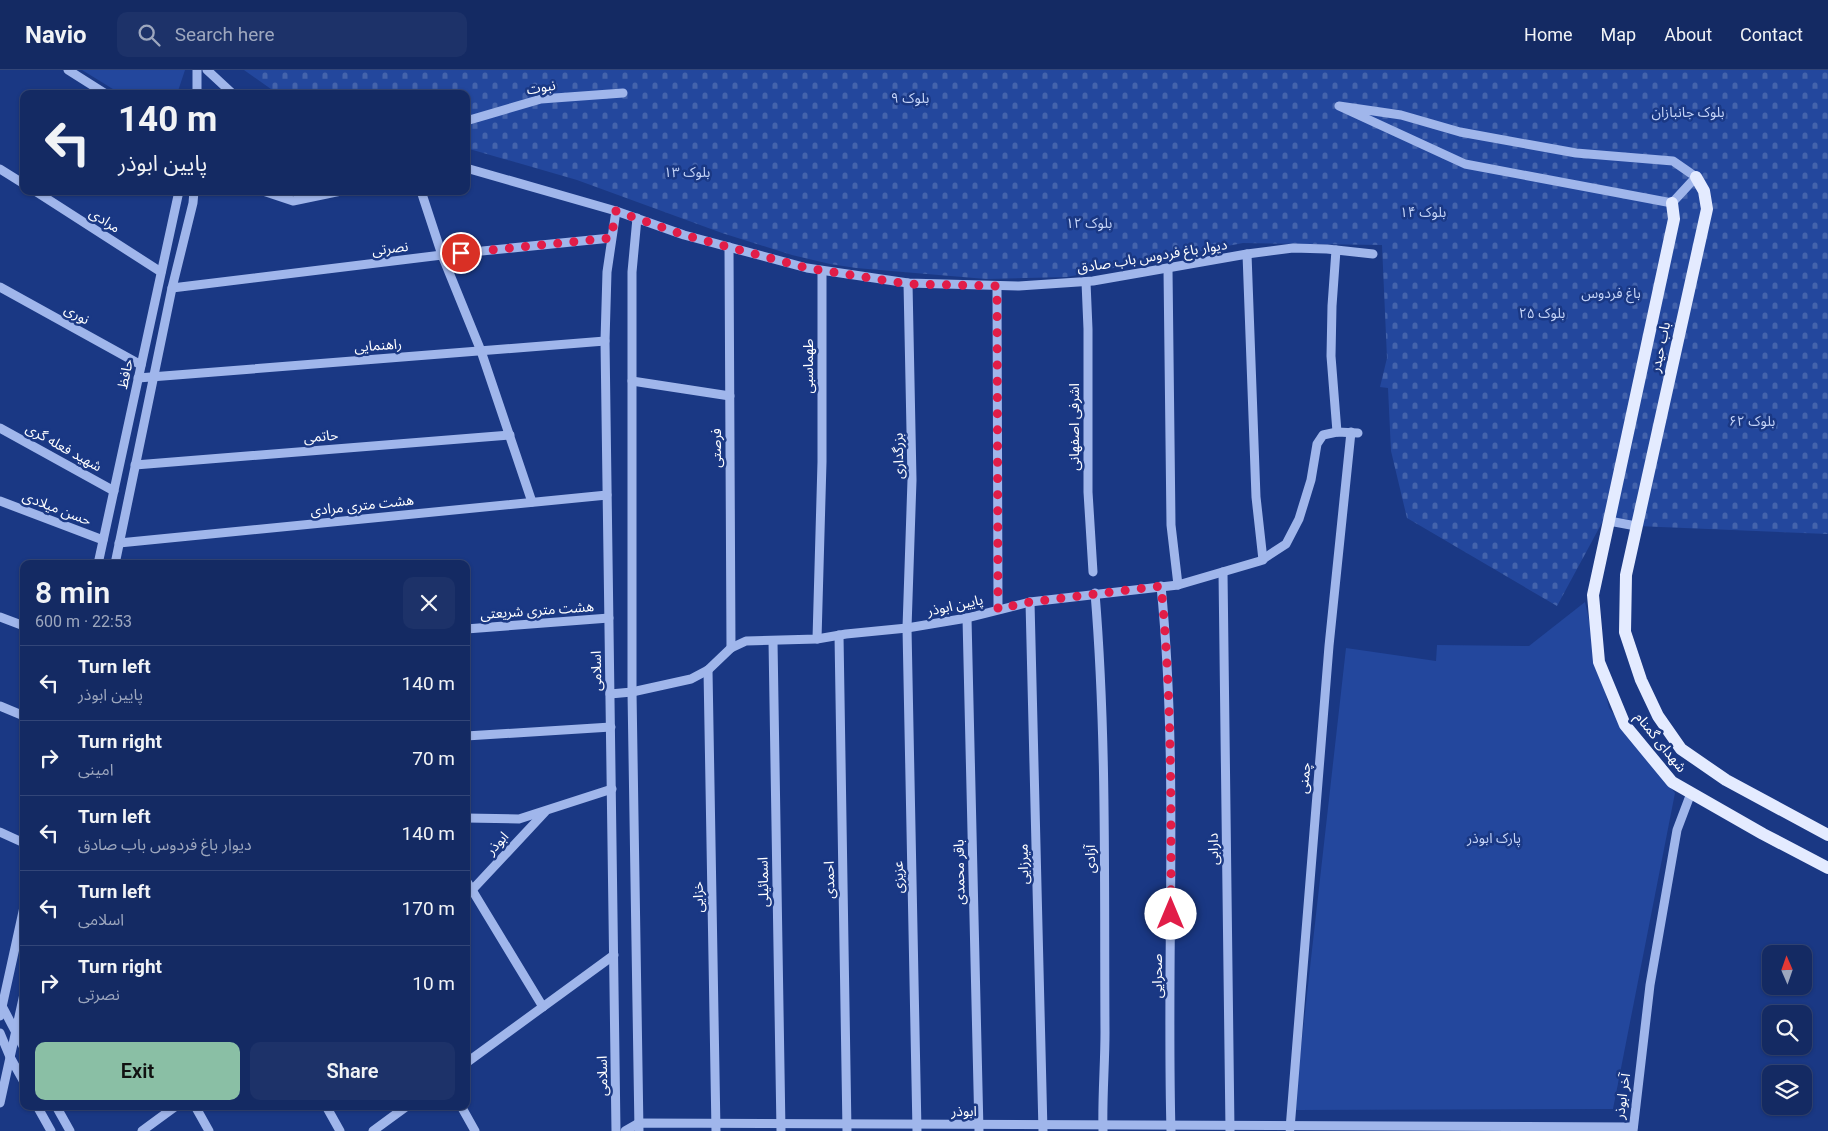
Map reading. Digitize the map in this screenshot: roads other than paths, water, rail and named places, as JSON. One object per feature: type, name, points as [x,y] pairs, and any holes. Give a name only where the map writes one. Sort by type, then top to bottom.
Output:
[{"type":"main road","name":"باب حیدر","points":[[1636,526],[1706,209],[1704,191],[1696,176]]},
{"type":"main road","name":"باب حیدر","points":[[1609,521],[1674,219],[1672,203]]},
{"type":"main road","name":"شهدای گمنام","points":[[1609,521],[1593,595],[1599,662],[1625,724],[1672,782],[1763,834],[1828,868]]},
{"type":"main road","name":"شهدای گمنام","points":[[1636,526],[1626,575],[1625,632],[1642,680],[1658,716],[1681,749],[1726,780],[1828,835]]},
{"type":"street","points":[[68,70],[100,90]]},
{"type":"street","points":[[197,70],[197,90]]},
{"type":"street","points":[[207,70],[228,90]]},
{"type":"street","name":"نبوت","points":[[470,120],[541,99],[623,93]]},
{"type":"street","points":[[1339,106],[1401,115],[1460,132],[1576,153],[1672,161],[1696,176],[1672,203],[1465,164],[1339,106]]},
{"type":"street","points":[[0,169],[20,182]]},
{"type":"street","name":"دیوار باغ فردوس باب صادق","points":[[470,169],[616,211],[684,235],[807,268],[908,284],[1019,286],[1086,282],[1292,248],[1373,254]]},
{"type":"street","name":"مرادی","points":[[41,195],[161,272]]},
{"type":"street","name":"حافظ","points":[[99,560],[178,195]]},
{"type":"street","name":"حافظ","points":[[116,560],[172,288],[194,195]]},
{"type":"street","points":[[276,195],[293,201],[322,195]]},
{"type":"street","points":[[422,195],[442,255],[481,351],[532,502]]},
{"type":"street","name":"اسلامی","points":[[616,211],[607,272],[605,341],[616,1131]]},
{"type":"street","points":[[625,1131],[639,1127],[632,692],[632,272],[637,218]]},
{"type":"street","name":"نصرتی","points":[[172,288],[442,255],[611,238]]},
{"type":"street","name":"فرصتی","points":[[729,247],[731,648]]},
{"type":"street","points":[[1336,250],[1331,356],[1337,432]]},
{"type":"street","points":[[1247,254],[1256,497],[1262,560]]},
{"type":"street","points":[[1168,269],[1171,525],[1178,585]]},
{"type":"street","name":"طهماسبی","points":[[817,639],[822,462],[822,270]]},
{"type":"street","name":"اشرفی اصفهانی","points":[[1086,282],[1088,329],[1088,492],[1093,572]]},
{"type":"street","name":"بزرگداری","points":[[907,628],[912,480],[908,284]]},
{"type":"street","points":[[997,286],[998,609]]},
{"type":"street","name":"نوری","points":[[0,287],[141,365]]},
{"type":"street","name":"راهنمایی","points":[[138,378],[605,341]]},
{"type":"street","points":[[632,381],[730,396]]},
{"type":"street","name":"شهید فعله گری","points":[[0,428],[114,491]]},
{"type":"street","name":"چمنی","points":[[1290,1128],[1329,646],[1355,432],[1337,432]]},
{"type":"street","name":"پایین ابوذر","points":[[610,694],[632,692],[691,679],[708,670],[731,648],[746,641],[817,639],[907,628],[967,618],[1030,602],[1095,593],[1178,585],[1262,560],[1286,544],[1299,519],[1311,480],[1317,444],[1323,435],[1337,432]]},
{"type":"street","name":"حاتمی","points":[[135,465],[510,435]]},
{"type":"street","name":"هشت متری مرادی","points":[[119,543],[607,495]]},
{"type":"street","name":"حسن میلادی","points":[[0,501],[103,540]]},
{"type":"street","points":[[1609,521],[1636,526]]},
{"type":"street","name":"دارابی","points":[[1223,572],[1230,1128]]},
{"type":"street","name":"صحرایی","points":[[1161,586],[1166,640],[1170,761],[1171,1128]]},
{"type":"street","name":"آزادی","points":[[1095,593],[1101,664],[1103,748],[1105,1058],[1103,1128]]},
{"type":"street","name":"میرزایی","points":[[1030,602],[1043,1128]]},
{"type":"street","points":[[0,617],[20,624]]},
{"type":"street","name":"هشت متری شریعتی","points":[[470,629],[609,618]]},
{"type":"street","name":"باقر محمدی","points":[[967,618],[979,1128]]},
{"type":"street","name":"عزیزی","points":[[907,628],[917,1128]]},
{"type":"street","name":"احمدی","points":[[839,635],[847,1128]]},
{"type":"street","name":"اسمائیلی","points":[[773,640],[781,1127]]},
{"type":"street","name":"خزایی","points":[[708,670],[716,1127]]},
{"type":"street","points":[[0,706],[20,714]]},
{"type":"street","points":[[470,736],[611,727]]},
{"type":"street","points":[[470,818],[519,819],[612,788]]},
{"type":"street","name":"آخر ابوذر","points":[[1290,1128],[1633,1129],[1650,985],[1677,830],[1691,793]]},
{"type":"street","name":"ابوذر","points":[[470,892],[547,810]]},
{"type":"street","points":[[0,832],[20,841]]},
{"type":"street","points":[[470,892],[543,1006]]},
{"type":"street","points":[[0,1016],[1,1004],[20,924]]},
{"type":"street","points":[[470,1060],[614,955]]},
{"type":"street","points":[[1,1004],[20,1042]]},
{"type":"street","points":[[0,1103],[20,1012]]},
{"type":"street","points":[[0,1033],[20,1075]]},
{"type":"street","points":[[39,1110],[51,1131]]},
{"type":"street","points":[[58,1110],[70,1131]]},
{"type":"street","points":[[142,1131],[171,1110]]},
{"type":"street","points":[[197,1110],[209,1131]]},
{"type":"street","points":[[328,1110],[340,1131]]},
{"type":"street","points":[[373,1131],[402,1110]]},
{"type":"street","points":[[463,1110],[475,1131]]},
{"type":"street","name":"ابوذر","points":[[639,1127],[1290,1128]]},
{"type":"park label","name":"بلوک ۹","points":[[910,98]]},
{"type":"park label","name":"بلوک جانبازان","points":[[1688,112]]},
{"type":"park label","name":"بلوک ۱۳","points":[[687,172]]},
{"type":"park label","name":"بلوک ۱۴","points":[[1423,212]]},
{"type":"park label","name":"بلوک ۱۲","points":[[1089,223]]},
{"type":"park label","name":"باغ فردوس","points":[[1611,293]]},
{"type":"park label","name":"بلوک ۲۵","points":[[1542,313]]},
{"type":"park label","name":"بلوک ۶۲","points":[[1752,421]]},
{"type":"park label","name":"پارک ابوذر","points":[[1494,838]]}]
